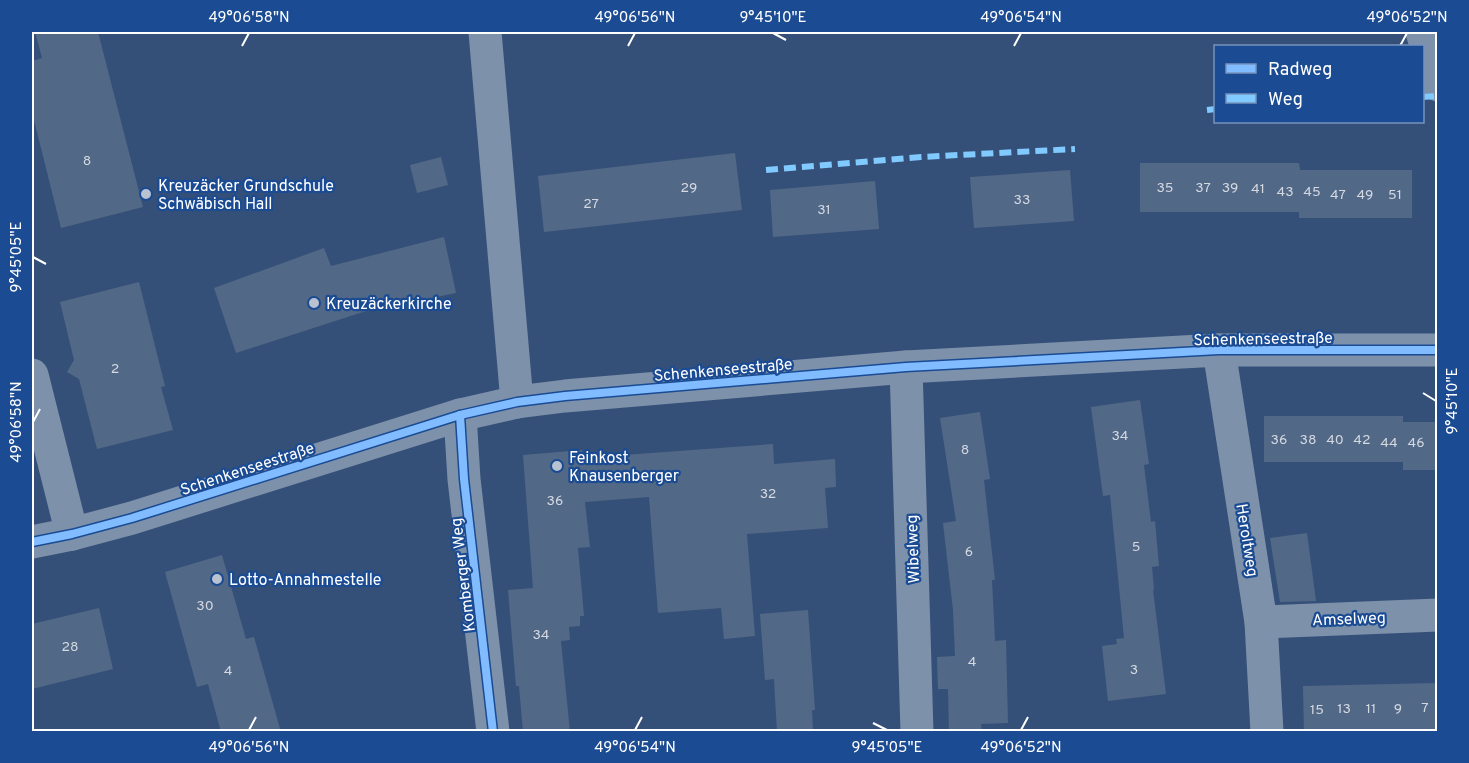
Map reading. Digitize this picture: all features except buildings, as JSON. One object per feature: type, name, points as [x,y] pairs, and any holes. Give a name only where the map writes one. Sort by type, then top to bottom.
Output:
[{"type":"street","points":[[485,32],[517,402]]},
{"type":"street","points":[[1422,32],[1437,85]]},
{"type":"street","name":"Schenkenseestraße","points":[[32,542],[132,518],[460,415],[517,402],[906,367],[1219,350],[1437,350]]},
{"type":"street","name":"Heroltweg","points":[[1219,350],[1261,622],[1268,732]]},
{"type":"street","name":"Wibelweg","points":[[906,367],[917,732]]},
{"type":"street","points":[[32,375],[72,534]]},
{"type":"street","name":"Komberger Weg","points":[[460,415],[464,479],[493,732]]},
{"type":"street","name":"Amselweg","points":[[1261,622],[1437,615]]},
{"type":"marked path","points":[[1424,97],[1438,96]]},
{"type":"marked path","points":[[1207,110],[1214,109]]},
{"type":"marked path","points":[[766,170],[921,157],[1075,149]]},
{"type":"cycle path","points":[[32,542],[132,518],[460,415],[517,402],[906,367],[1219,350],[1438,350]]},
{"type":"cycle path","points":[[460,415],[464,479],[493,732]]},
{"type":"place","name":"Kreuzäcker Grundschule Schwäbisch Hall","points":[[146,194]]},
{"type":"place","name":"Kreuzäckerkirche","points":[[314,303]]},
{"type":"place","name":"Feinkost Knausenberger","points":[[557,466]]},
{"type":"place","name":"Lotto-Annahmestelle","points":[[217,579]]}]
